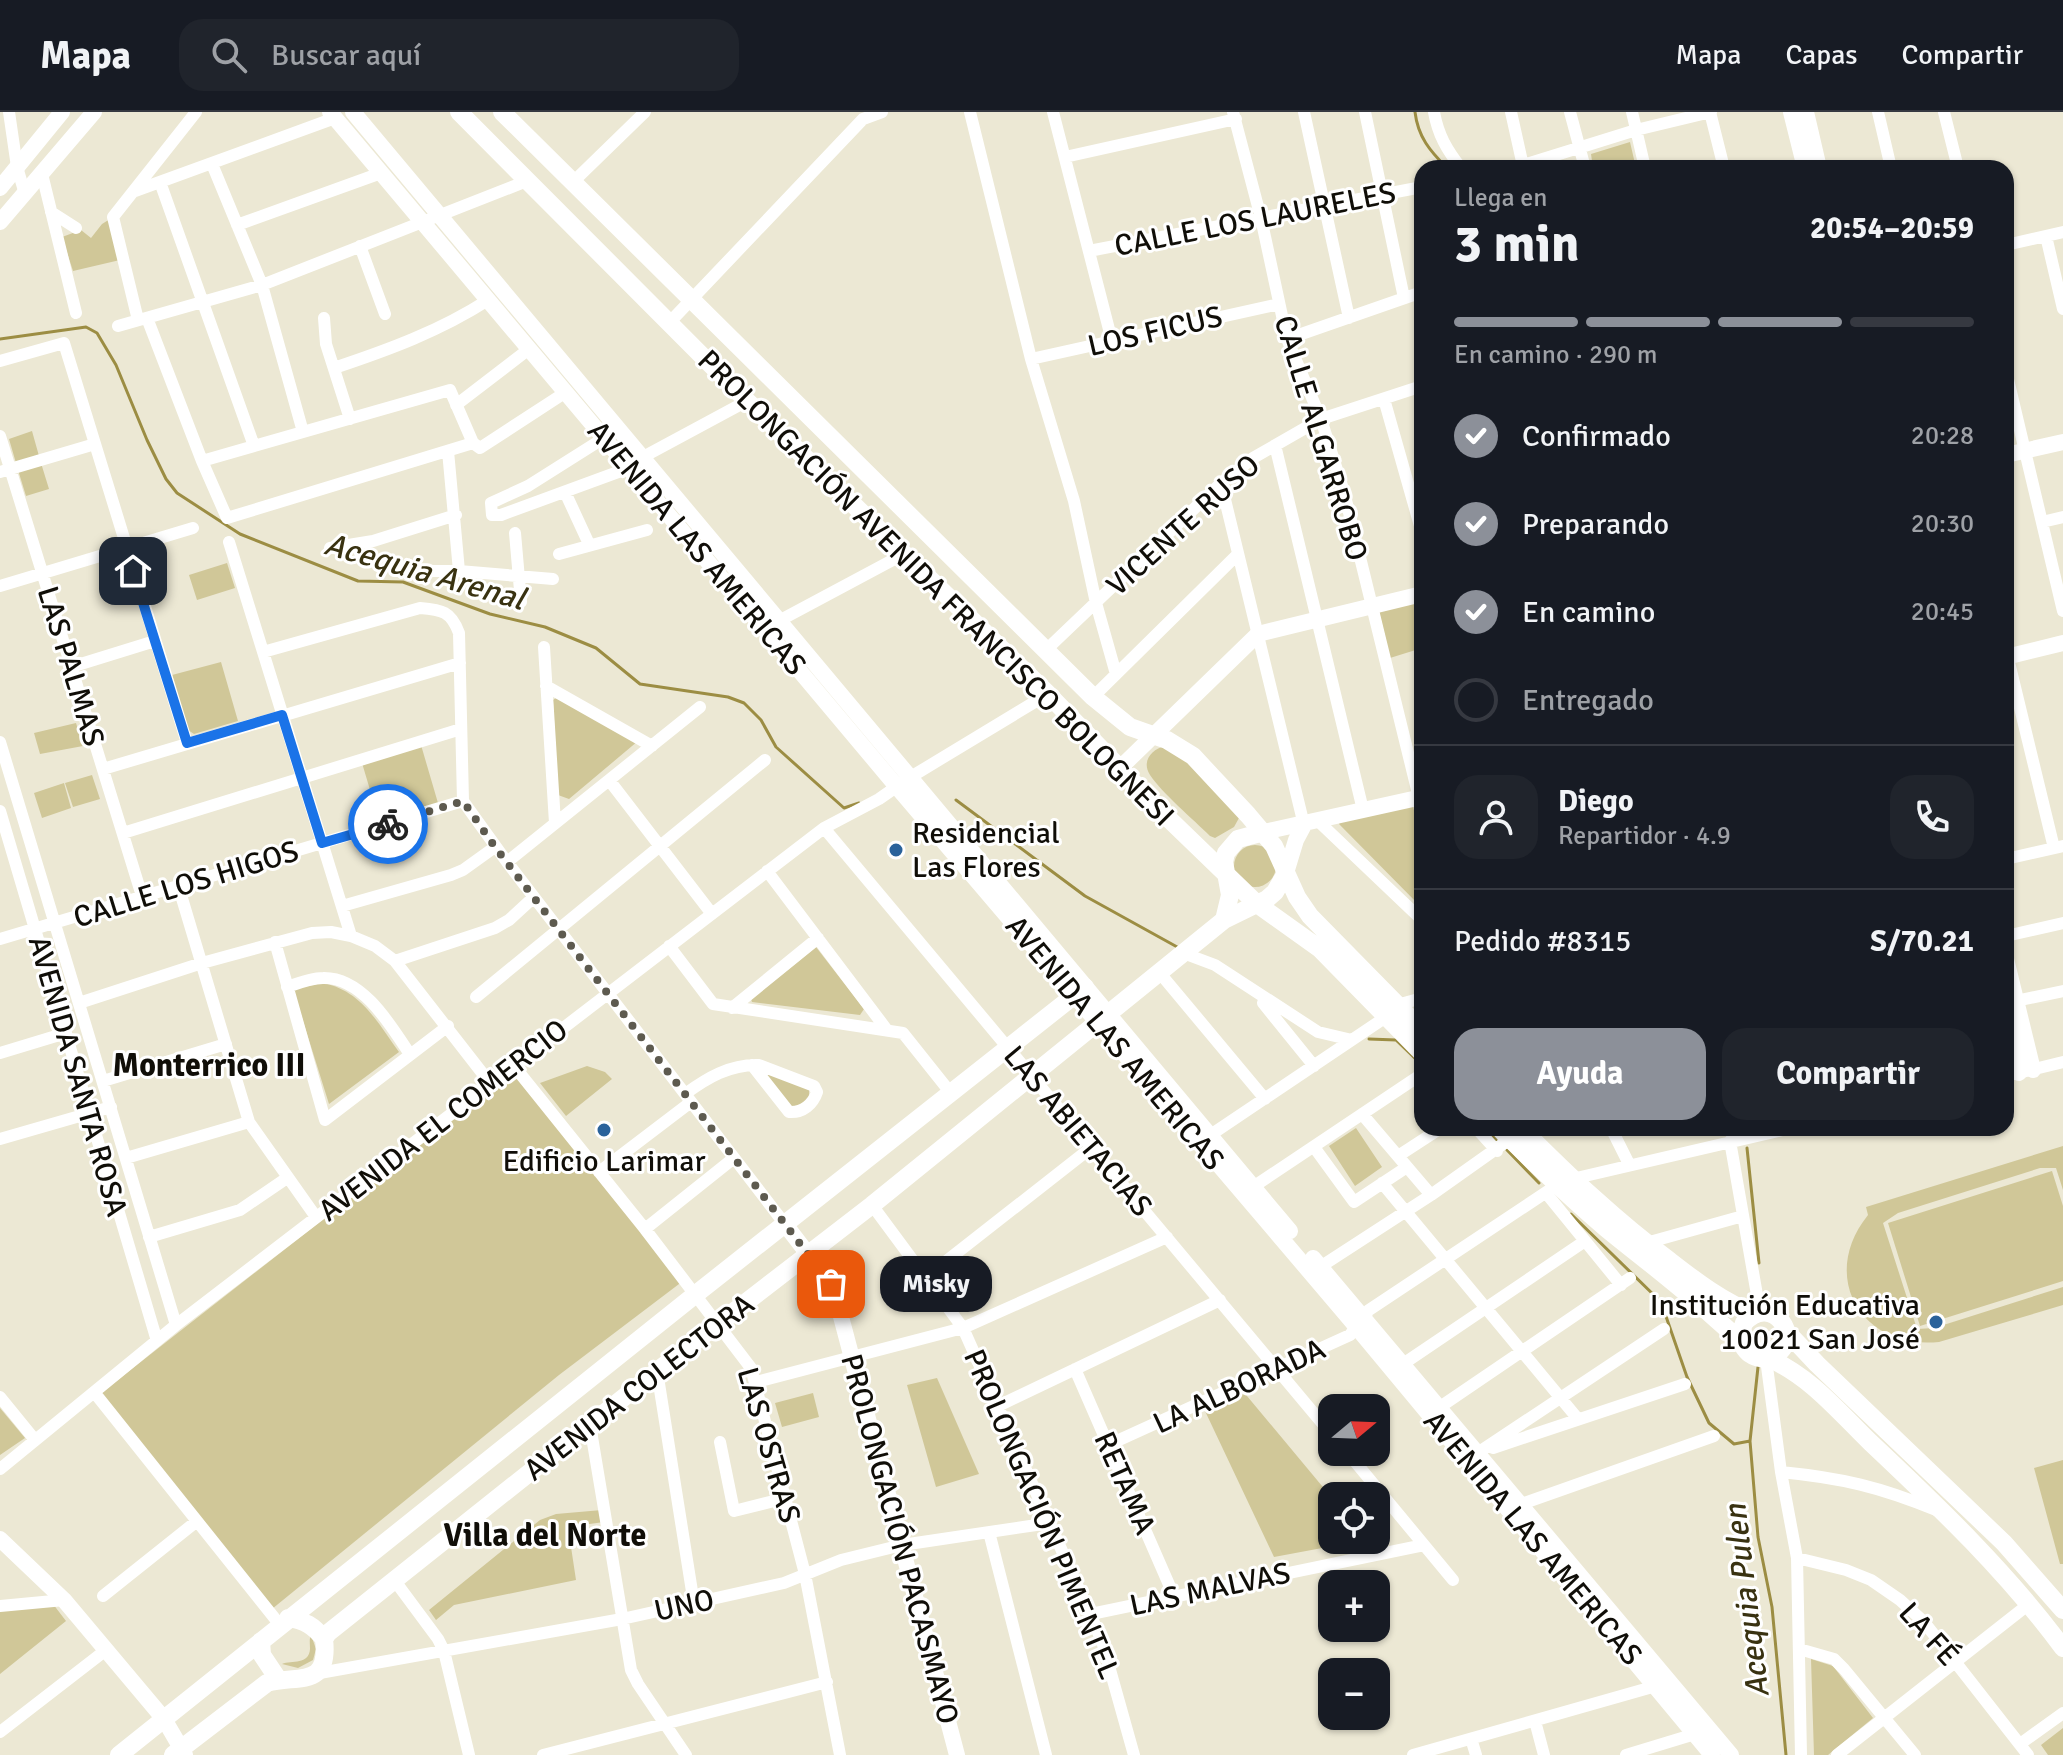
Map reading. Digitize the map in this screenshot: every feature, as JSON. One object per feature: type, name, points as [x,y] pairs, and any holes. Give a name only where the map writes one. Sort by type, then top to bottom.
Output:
[{"type":"main road","name":"PROLONGACIÓN AVENIDA FRANCISCO BOLOGNESI","points":[[459,112],[1257,904],[1320,949],[1392,1011],[1414,1025]]},
{"type":"main road","name":"PROLONGACIÓN AVENIDA FRANCISCO BOLOGNESI","points":[[502,112],[1093,697],[1122,721],[1181,747],[1193,756],[1264,832],[1310,916],[1392,1011],[1414,1042]]},
{"type":"main road","points":[[1224,920],[1230,895],[1224,862],[1231,845],[1246,835],[1264,832]]},
{"type":"main road","points":[[1257,904],[1275,892],[1286,873]]},
{"type":"main road","name":"AVENIDA COLECTORA","points":[[324,1639],[657,1371],[872,1205],[1224,920],[1257,904]]},
{"type":"main road","name":"AVENIDA COLECTORA","points":[[119,1755],[1079,991]]},
{"type":"main road","points":[[1507,1136],[1558,1186],[1741,1343],[1751,1355],[1786,1366],[1804,1378],[1971,1538],[2063,1648]]},
{"type":"main road","points":[[1558,1186],[1646,1243],[1721,1299],[1779,1318],[1786,1331],[1817,1364],[2004,1543],[2063,1610]]},
{"type":"main road","points":[[1741,1343],[1744,1323],[1757,1313]]},
{"type":"main road","points":[[1767,1358],[1775,1356],[1785,1345],[1786,1331]]},
{"type":"main road","points":[[180,1753],[267,1683],[278,1679],[303,1680],[314,1674],[322,1664],[324,1639],[316,1628],[305,1621],[284,1622]]},
{"type":"main road","points":[[261,1641],[262,1655],[278,1679]]},
{"type":"street","points":[[9,112],[25,194]]},
{"type":"street","points":[[0,188],[16,159],[62,112]]},
{"type":"street","points":[[0,222],[94,112]]},
{"type":"street","points":[[196,112],[113,217],[142,319],[227,518],[473,443]]},
{"type":"street","name":"AVENIDA LAS AMERICAS","points":[[353,112],[643,457],[772,625],[904,783],[1731,1755]]},
{"type":"street","points":[[669,323],[863,119],[878,112]]},
{"type":"street","points":[[970,112],[1031,359],[1074,501],[1096,603],[1116,674]]},
{"type":"street","points":[[1053,112],[1112,341]]},
{"type":"street","points":[[1304,112],[1349,318]]},
{"type":"street","points":[[1365,112],[1404,298]]},
{"type":"street","points":[[1434,112],[1437,131],[1455,160]]},
{"type":"street","points":[[1511,112],[1517,160]]},
{"type":"street","points":[[1570,112],[1583,160]]},
{"type":"street","points":[[1632,112],[1643,160]]},
{"type":"street","points":[[1541,160],[1636,130],[1711,112],[1722,160]]},
{"type":"street","points":[[1791,112],[1803,160]]},
{"type":"street","points":[[1806,112],[1817,160]]},
{"type":"street","points":[[1878,112],[1889,160]]},
{"type":"street","points":[[1944,112],[1956,160]]},
{"type":"street","points":[[573,182],[642,113]]},
{"type":"street","points":[[132,193],[333,115]]},
{"type":"street","name":"AVENIDA LAS AMERICAS","points":[[333,115],[629,468],[772,625]]},
{"type":"street","points":[[1065,157],[1235,116]]},
{"type":"street","name":"CALLE ALGARROBO","points":[[1235,116],[1287,339],[1321,419],[1344,492],[1414,773]]},
{"type":"street","points":[[0,153],[16,159]]},
{"type":"street","points":[[212,164],[262,285],[303,432]]},
{"type":"street","points":[[237,225],[381,173]]},
{"type":"street","points":[[42,174],[76,313]]},
{"type":"street","points":[[118,326],[262,285],[527,181]]},
{"type":"street","points":[[160,182],[254,446]]},
{"type":"street","name":"CALLE LOS LAURELES","points":[[1089,251],[1414,188]]},
{"type":"street","points":[[51,212],[76,228]]},
{"type":"street","points":[[2014,243],[2063,232]]},
{"type":"street","points":[[2046,236],[2063,309]]},
{"type":"street","points":[[360,246],[385,314]]},
{"type":"street","points":[[1287,339],[1414,295]]},
{"type":"street","points":[[334,368],[385,351],[456,321],[488,300]]},
{"type":"street","name":"LOS FICUS","points":[[1031,359],[1279,304]]},
{"type":"street","points":[[324,318],[326,344],[350,419]]},
{"type":"street","points":[[0,361],[64,343],[187,743]]},
{"type":"street","points":[[456,405],[529,349]]},
{"type":"street","name":"VICENTE RUSO","points":[[1046,650],[1221,483],[1253,458],[1321,419],[1414,389]]},
{"type":"street","points":[[202,461],[450,390],[473,443],[480,448],[566,392]]},
{"type":"street","points":[[1384,399],[1414,492]]},
{"type":"street","points":[[604,438],[528,486],[491,503],[494,516],[629,468],[643,457],[747,401]]},
{"type":"street","points":[[2014,405],[2063,611]]},
{"type":"street","name":"LAS PALMAS","points":[[0,436],[5,471],[43,574],[142,896]]},
{"type":"street","points":[[2014,453],[2063,442]]},
{"type":"street","points":[[5,471],[95,444]]},
{"type":"street","points":[[1275,445],[1363,810]]},
{"type":"street","points":[[448,451],[459,571]]},
{"type":"street","points":[[1221,483],[1258,634],[1311,823],[1414,913]]},
{"type":"street","points":[[565,492],[589,544]]},
{"type":"street","points":[[330,548],[373,541],[456,515]]},
{"type":"street","points":[[2042,522],[2063,517]]},
{"type":"street","points":[[0,586],[193,528]]},
{"type":"street","points":[[559,554],[647,530]]},
{"type":"street","points":[[515,533],[521,602]]},
{"type":"street","points":[[229,542],[351,936]]},
{"type":"street","points":[[772,625],[904,554]]},
{"type":"street","points":[[1093,697],[1238,554]]},
{"type":"street","points":[[412,571],[459,571],[553,579]]},
{"type":"street","points":[[1119,769],[1258,634],[1414,596]]},
{"type":"street","points":[[263,652],[420,608],[439,610],[454,619],[459,633],[463,801]]},
{"type":"street","points":[[71,667],[155,641]]},
{"type":"street","points":[[2014,653],[2063,643]]},
{"type":"street","points":[[544,647],[555,823]]},
{"type":"street","points":[[103,769],[460,663]]},
{"type":"street","points":[[2014,680],[2058,847],[2014,857]]},
{"type":"street","points":[[546,686],[652,746]]},
{"type":"street","name":"AVENIDA EL COMERCIO","points":[[0,1469],[176,1325],[824,828],[904,783],[1048,694]]},
{"type":"street","points":[[507,862],[700,707]]},
{"type":"street","points":[[123,833],[461,729]]},
{"type":"street","name":"AVENIDA SANTA ROSA","points":[[0,742],[176,1325]]},
{"type":"street","points":[[476,997],[765,760]]},
{"type":"street","points":[[609,780],[712,914]]},
{"type":"street","name":"CALLE LOS HIGOS","points":[[0,939],[463,801]]},
{"type":"street","name":"PROLONGACIÓN PACASMAYO","points":[[463,801],[495,847],[831,1284],[853,1356],[957,1755]]},
{"type":"street","points":[[1264,832],[1414,802]]},
{"type":"street","name":"AVENIDA SANTA ROSA","points":[[0,811],[6,852],[35,929],[157,1341]]},
{"type":"street","points":[[1286,873],[1296,840],[1311,823]]},
{"type":"street","name":"LAS ABIETACIAS","points":[[824,828],[1318,1418]]},
{"type":"street","points":[[342,906],[451,875],[495,847]]},
{"type":"street","points":[[767,871],[887,1030]]},
{"type":"street","points":[[178,885],[249,1122],[316,1217]]},
{"type":"street","points":[[395,961],[495,928],[509,920],[534,897]]},
{"type":"street","points":[[2014,934],[2063,923]]},
{"type":"street","points":[[79,1003],[275,942],[331,932],[375,946],[395,961],[490,1083]]},
{"type":"street","points":[[732,1008],[818,938]]},
{"type":"street","points":[[275,942],[325,1120],[448,1026]]},
{"type":"street","points":[[669,946],[713,1004],[903,1033],[950,1092]]},
{"type":"street","points":[[1183,953],[1215,965],[1318,1032],[1352,1040]]},
{"type":"street","points":[[1159,972],[1265,1099]]},
{"type":"street","points":[[287,987],[320,978],[343,981],[355,987],[365,995],[409,1053]]},
{"type":"street","points":[[1254,991],[1314,1066]]},
{"type":"street","points":[[2014,1001],[2063,991]]},
{"type":"street","points":[[1205,1139],[1392,1011],[1414,1001]]},
{"type":"street","points":[[2014,1026],[2020,1073]]},
{"type":"street","points":[[0,1053],[66,1033]]},
{"type":"street","points":[[103,1081],[226,1044]]},
{"type":"street","points":[[2014,1051],[2020,1073]]},
{"type":"street","points":[[2020,1073],[2063,1062]]},
{"type":"street","points":[[599,1172],[710,1076],[752,1065],[772,1069],[814,1086],[817,1092],[813,1101],[800,1111],[789,1112],[752,1065]]},
{"type":"street","name":"LAS OSTRAS","points":[[514,1066],[746,1358],[756,1382],[805,1574],[840,1755]]},
{"type":"street","points":[[1253,1187],[1414,1079]]},
{"type":"street","points":[[0,1139],[111,1107]]},
{"type":"street","points":[[1362,1114],[1431,1195]]},
{"type":"street","points":[[126,1158],[249,1122]]},
{"type":"street","points":[[1314,1147],[1354,1202],[1382,1183],[1432,1136]]},
{"type":"street","points":[[1320,1267],[1431,1195],[1507,1136]]},
{"type":"street","points":[[1615,1136],[1629,1164]]},
{"type":"street","name":"LA ALBORADA","points":[[1108,1445],[1350,1335],[1369,1310],[1558,1186],[1629,1164],[1745,1136]]},
{"type":"street","name":"AVENIDA LAS AMERICAS","points":[[1205,1139],[1253,1187],[1361,1322],[1403,1364],[1479,1452],[1516,1506],[1712,1755]]},
{"type":"street","points":[[1730,1141],[1757,1313]]},
{"type":"street","points":[[926,1277],[1092,1147]]},
{"type":"street","points":[[645,1229],[734,1158]]},
{"type":"street","points":[[149,1237],[240,1210],[287,1178]]},
{"type":"street","points":[[1382,1183],[1578,1419]]},
{"type":"street","points":[[1440,1407],[1626,1282],[1585,1241],[1558,1186]]},
{"type":"street","name":"PROLONGACIÓN PIMENTEL","points":[[872,1205],[963,1328],[1091,1614],[1109,1663],[1134,1755]]},
{"type":"street","points":[[1646,1243],[1743,1216]]},
{"type":"street","points":[[756,1382],[963,1328],[1167,1237]]},
{"type":"street","points":[[1403,1364],[1585,1241]]},
{"type":"street","points":[[998,1406],[1220,1300]]},
{"type":"street","points":[[1479,1452],[1664,1329]]},
{"type":"street","points":[[1767,1358],[1781,1472],[1797,1558],[1801,1755]]},
{"type":"street","name":"RETAMA","points":[[1075,1369],[1174,1596]]},
{"type":"street","points":[[657,1371],[694,1604]]},
{"type":"street","points":[[1479,1452],[1685,1384]]},
{"type":"street","points":[[94,1392],[197,1521],[284,1622]]},
{"type":"street","points":[[0,1397],[35,1440]]},
{"type":"street","points":[[590,1425],[631,1670],[686,1755]]},
{"type":"street","points":[[1516,1506],[1714,1436]]},
{"type":"street","points":[[720,1442],[734,1511],[786,1498]]},
{"type":"street","points":[[1359,1466],[1453,1580]]},
{"type":"street","points":[[1781,1472],[1882,1488],[1943,1512]]},
{"type":"street","points":[[103,1596],[197,1521]]},
{"type":"street","name":"UNO","points":[[314,1674],[694,1604],[784,1583],[841,1560],[902,1545],[1050,1523]]},
{"type":"street","points":[[989,1532],[1046,1755]]},
{"type":"street","points":[[0,1539],[64,1600],[164,1719],[180,1753]]},
{"type":"street","name":"LAS MALVAS","points":[[1091,1614],[1424,1545]]},
{"type":"street","name":"LA FÉ","points":[[1797,1558],[1846,1570],[1871,1580],[1924,1622],[2024,1750]]},
{"type":"street","points":[[395,1581],[444,1651],[469,1755]]},
{"type":"street","points":[[0,1606],[64,1600]]},
{"type":"street","points":[[1837,1755],[2029,1604]]},
{"type":"street","points":[[1799,1649],[1834,1659],[1915,1755]]},
{"type":"street","points":[[0,1732],[106,1650]]},
{"type":"street","points":[[543,1755],[827,1682]]},
{"type":"street","points":[[1413,1755],[1656,1686]]},
{"type":"street","points":[[2024,1750],[2063,1713]]},
{"type":"street","points":[[1535,1721],[1544,1755]]},
{"type":"street","points":[[1626,1755],[1695,1734]]},
{"type":"shaded area","points":[[1630,142],[1634,160],[1592,160],[1591,154]]},
{"type":"shaded area","points":[[110,219],[120,260],[73,271],[62,237],[81,230],[91,238]]},
{"type":"shaded area","points":[[32,431],[39,456],[16,463],[9,439]]},
{"type":"shaded area","points":[[41,463],[49,489],[26,496],[18,470]]},
{"type":"shaded area","points":[[227,563],[235,588],[197,600],[189,575]]},
{"type":"shaded area","points":[[1414,598],[1414,650],[1390,658],[1378,607]]},
{"type":"shaded area","points":[[221,662],[238,721],[194,734],[188,730],[172,675]]},
{"type":"shaded area","points":[[556,698],[638,741],[569,799],[558,795],[553,700]]},
{"type":"shaded area","points":[[76,723],[83,746],[40,754],[34,733]]},
{"type":"shaded area","points":[[421,745],[438,803],[379,820],[362,763]]},
{"type":"shaded area","points":[[1165,746],[1174,749],[1237,812],[1239,818],[1234,827],[1215,838],[1210,836],[1155,782],[1148,770],[1147,760],[1152,753]]},
{"type":"shaded area","points":[[92,775],[100,799],[73,807],[65,783]]},
{"type":"shaded area","points":[[64,783],[71,808],[42,818],[34,793]]},
{"type":"shaded area","points":[[1413,806],[1414,900],[1339,824],[1341,820]]},
{"type":"shaded area","points":[[1255,845],[1270,851],[1276,866],[1270,881],[1255,887],[1240,881],[1234,866],[1240,851]]},
{"type":"shaded area","points":[[816,947],[864,1009],[860,1015],[752,1002],[751,999]]},
{"type":"shaded area","points":[[323,983],[337,987],[358,1000],[399,1052],[329,1104],[293,989]]},
{"type":"shaded area","points":[[587,1066],[605,1072],[612,1079],[566,1116],[540,1083]]},
{"type":"shaded area","points":[[767,1070],[809,1088],[809,1100],[791,1110],[762,1075]]},
{"type":"shaded area","points":[[513,1071],[683,1281],[559,1375],[272,1609],[101,1393]]},
{"type":"shaded area","points":[[1356,1128],[1382,1167],[1355,1186],[1329,1146]]},
{"type":"shaded area","points":[[2063,1146],[2063,1190],[2056,1168],[2040,1168],[1898,1213],[1883,1223],[1917,1329],[1934,1328],[2063,1287],[2063,1305],[1939,1342],[1912,1341],[1888,1334],[1870,1322],[1856,1305],[1848,1285],[1847,1262],[1854,1239],[1868,1215],[1866,1207]]},
{"type":"shaded area","points":[[2052,1171],[2063,1206],[2063,1281],[1920,1326],[1888,1223]]},
{"type":"shaded area","points":[[937,1378],[979,1474],[936,1487],[907,1385]]},
{"type":"shaded area","points":[[1242,1390],[1319,1482],[1318,1549],[1274,1557],[1205,1411]]},
{"type":"shaded area","points":[[813,1393],[819,1417],[782,1427],[775,1403]]},
{"type":"shaded area","points":[[0,1408],[25,1438],[0,1455]]},
{"type":"shaded area","points":[[2063,1460],[2063,1564],[2060,1564],[2034,1468]]},
{"type":"shaded area","points":[[602,1510],[604,1522],[568,1527],[576,1580],[454,1605],[436,1620],[429,1610],[540,1520],[556,1514]]},
{"type":"shaded area","points":[[53,1604],[66,1621],[0,1674],[0,1611]]},
{"type":"shaded area","points":[[311,1635],[316,1649],[313,1660],[298,1668],[282,1664],[307,1658]]},
{"type":"shaded area","points":[[1811,1659],[1833,1666],[1873,1718],[1828,1755],[1814,1755]]},
{"type":"shaded area","points":[[2063,1728],[2063,1755],[2048,1755],[2041,1745]]},
{"type":"waterway","points":[[1415,112],[1419,129],[1439,160]]},
{"type":"waterway","name":"Acequia Arenal","points":[[0,339],[86,327],[97,333],[116,365],[166,479],[177,493],[240,534],[358,581],[403,582],[490,614],[545,627],[596,648],[640,684],[728,697],[744,703],[761,720],[776,747],[844,808],[859,803]]},
{"type":"waterway","name":"Acequia Arenal","points":[[956,800],[1085,896],[1179,948]]},
{"type":"waterway","name":"Acequia Arenal","points":[[1369,1039],[1396,1040],[1414,1057]]},
{"type":"waterway","name":"Acequia Arenal","points":[[1492,1136],[1496,1140]]},
{"type":"waterway","points":[[1747,1148],[1759,1263]]},
{"type":"waterway","name":"Acequia Arenal","points":[[1507,1150],[1539,1183]]},
{"type":"waterway","name":"Acequia Arenal","points":[[1571,1214],[1661,1302],[1687,1377],[1709,1423],[1734,1444],[1750,1441]]},
{"type":"waterway","name":"Acequia Pulen","points":[[1758,1367],[1750,1441],[1758,1537],[1772,1607],[1786,1755]]},
{"type":"way so far","points":[[388,824],[463,801],[495,847],[831,1284]]},
{"type":"place","name":"Residencial Las Flores","points":[[896,850]]},
{"type":"place","name":"Edificio Larimar","points":[[604,1130]]},
{"type":"place","name":"Misky","points":[[831,1284]]},
{"type":"place","name":"Institución Educativa 10021 San José","points":[[1936,1322]]},
{"type":"district","name":"Monterrico III","points":[[209,1065]]},
{"type":"district","name":"Villa del Norte","points":[[545,1535]]},
{"type":"route","points":[[133,571],[187,743],[282,715],[322,843],[388,824]]}]
